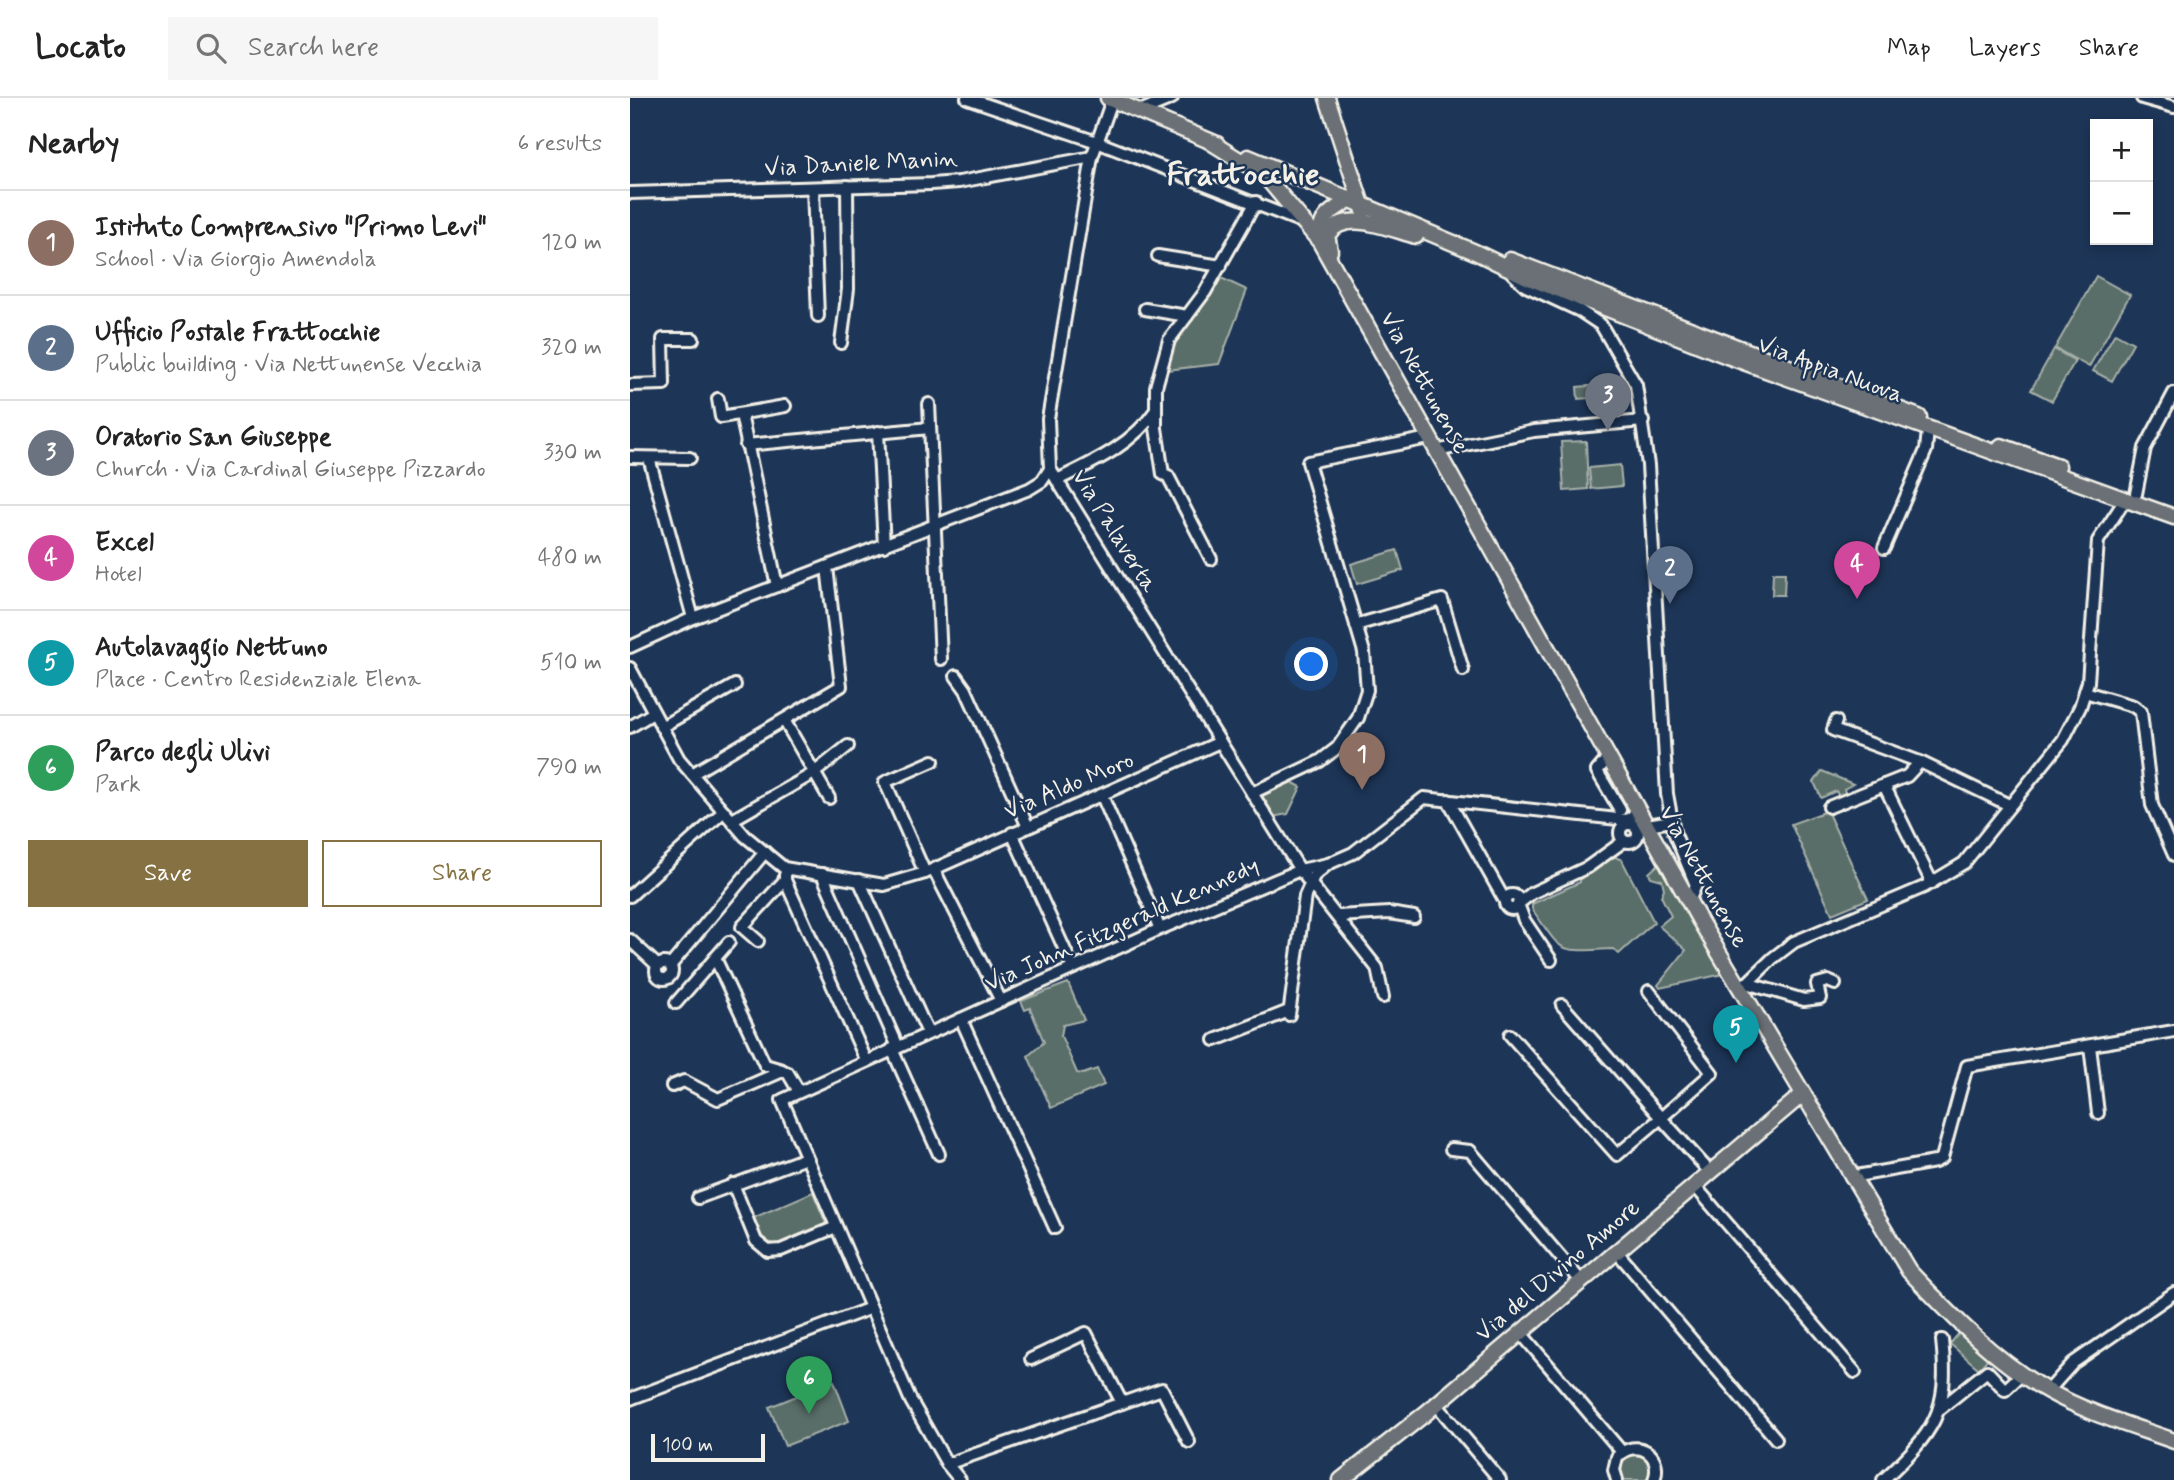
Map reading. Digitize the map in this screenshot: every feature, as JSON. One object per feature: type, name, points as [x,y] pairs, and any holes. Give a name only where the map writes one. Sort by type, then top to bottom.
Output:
[{"type":"main road","points":[[1327,98],[1353,194],[1364,206],[1364,213],[1354,221]]},
{"type":"main road","points":[[1110,99],[1277,169],[1353,194]]},
{"type":"main road","points":[[1209,141],[1265,176],[1307,223]]},
{"type":"main road","points":[[1277,169],[1297,199],[1307,223]]},
{"type":"main road","points":[[1320,242],[1319,226],[1324,217],[1353,194]]},
{"type":"main road","name":"Via Appia Nuova","points":[[1364,206],[1457,244],[1507,269],[1727,356],[1928,430],[2130,497],[2174,508]]},
{"type":"main road","points":[[1334,270],[1327,235],[1341,222],[1354,221],[1457,244]]},
{"type":"main road","name":"Via Nettunense","points":[[1307,223],[1689,901],[1743,986],[1851,1177],[1909,1270],[1940,1304],[2022,1374],[2048,1391],[2079,1406],[2174,1441]]},
{"type":"main road","name":"Via Appia Nuova","points":[[1475,252],[1507,259],[2130,497],[2174,517]]},
{"type":"main road","name":"Via del Divino Amore","points":[[1341,1480],[1436,1404],[1803,1094]]},
{"type":"street","points":[[967,98],[1097,142],[1307,223]]},
{"type":"street","points":[[1140,111],[1172,98]]},
{"type":"street","points":[[2142,98],[2174,107]]},
{"type":"street","name":"Via Palaverta","points":[[1110,99],[1092,157],[1048,419],[1050,470],[1300,870],[1379,972],[1383,997]]},
{"type":"street","name":"Via Daniele Manin","points":[[630,193],[959,182],[1092,157]]},
{"type":"street","points":[[841,343],[848,289],[847,186]]},
{"type":"street","points":[[813,188],[818,316]]},
{"type":"street","points":[[1211,559],[1168,476],[1163,474],[1156,428],[1157,387],[1169,340],[1221,266],[1256,202]]},
{"type":"street","points":[[1158,256],[1221,266]]},
{"type":"street","points":[[1507,269],[1526,286],[1580,311],[1601,326],[1636,385],[1643,421],[1662,748],[1672,821],[1696,885],[1689,901]]},
{"type":"street","points":[[1146,309],[1186,316]]},
{"type":"street","points":[[630,385],[664,384],[663,339],[693,339]]},
{"type":"street","points":[[1743,986],[1794,942],[1932,883],[1969,859],[2063,740],[2085,692],[2097,545],[2102,532],[2130,497],[2145,448],[2174,393]]},
{"type":"street","points":[[718,399],[721,417],[785,406]]},
{"type":"street","points":[[929,404],[941,659]]},
{"type":"street","points":[[1125,444],[1156,410]]},
{"type":"street","points":[[741,414],[776,586]]},
{"type":"street","points":[[1252,793],[1320,761],[1348,735],[1358,718],[1367,690],[1366,662],[1308,462],[1534,431],[1643,421]]},
{"type":"street","points":[[746,445],[930,428]]},
{"type":"street","points":[[1057,480],[1156,428]]},
{"type":"street","points":[[1884,548],[1926,450],[1928,430]]},
{"type":"street","points":[[878,432],[884,546]]},
{"type":"street","points":[[630,457],[690,458]]},
{"type":"street","points":[[649,458],[693,618]]},
{"type":"street","points":[[630,647],[693,618],[1029,489],[1042,481],[1050,470]]},
{"type":"street","points":[[692,774],[841,686],[827,567]]},
{"type":"street","points":[[1356,625],[1442,600],[1463,670]]},
{"type":"street","points":[[630,668],[677,757],[728,816],[785,874],[866,1060]]},
{"type":"street","points":[[956,676],[966,690],[1028,827]]},
{"type":"street","points":[[661,727],[735,685]]},
{"type":"street","points":[[2085,692],[2135,706],[2141,712],[2152,805],[2174,855]]},
{"type":"street","points":[[630,727],[653,713]]},
{"type":"street","points":[[784,720],[830,799]]},
{"type":"street","points":[[1836,721],[1833,730],[1920,762],[2009,805]]},
{"type":"street","name":"Via Aldo Moro","points":[[785,874],[822,874],[891,885],[929,872],[1220,742]]},
{"type":"street","points":[[630,896],[728,816],[814,773],[848,746]]},
{"type":"street","points":[[1608,758],[1597,771],[1620,810]]},
{"type":"street","points":[[933,761],[885,782],[929,872],[1001,1001]]},
{"type":"street","points":[[1829,807],[1907,776],[1920,762]]},
{"type":"street","points":[[1884,785],[1932,883]]},
{"type":"street","points":[[1102,796],[1160,929]]},
{"type":"street","points":[[1215,1040],[1289,1013],[1305,896],[1310,884],[1328,864],[1353,853],[1424,798],[1628,820],[1637,807]]},
{"type":"street","points":[[1447,800],[1501,888],[1551,960]]},
{"type":"street","points":[[1512,901],[1588,867],[1649,828],[1672,821]]},
{"type":"street","points":[[1012,833],[1073,968]]},
{"type":"street","points":[[666,969],[765,852]]},
{"type":"street","name":"Via John Fitzgerald Kennedy","points":[[798,1090],[1160,929],[1300,870],[1328,864]]},
{"type":"street","points":[[758,942],[742,927],[785,874]]},
{"type":"street","points":[[822,874],[939,1154]]},
{"type":"street","points":[[859,880],[928,1033]]},
{"type":"street","points":[[1338,916],[1389,913],[1414,917]]},
{"type":"street","points":[[630,940],[688,989]]},
{"type":"street","points":[[676,1003],[729,942]]},
{"type":"street","points":[[715,958],[765,1065],[767,1068],[788,1073],[798,1090],[782,1100],[806,1158],[911,1401],[947,1465],[960,1480]]},
{"type":"street","points":[[1743,986],[1804,1000],[1820,998],[1817,985],[1828,981],[1835,984]]},
{"type":"street","points":[[1510,1035],[1617,1155],[1712,1073],[1649,990]]},
{"type":"street","points":[[1563,1005],[1710,1172]]},
{"type":"street","name":"Via John Fitzgerald Kennedy","points":[[961,1019],[1055,1228]]},
{"type":"street","points":[[1851,1177],[1935,1162],[1942,1158],[1967,1066],[2174,1031]]},
{"type":"street","points":[[2090,1046],[2098,1113]]},
{"type":"street","points":[[672,1086],[684,1081],[719,1099],[783,1070]]},
{"type":"street","points":[[1451,1149],[1470,1151],[1581,1281]]},
{"type":"street","points":[[698,1198],[806,1158]]},
{"type":"street","points":[[733,1184],[756,1241],[768,1251],[781,1250],[836,1227]]},
{"type":"street","points":[[1694,1185],[1855,1372]]},
{"type":"street","points":[[1617,1252],[1776,1439]]},
{"type":"street","points":[[2048,1391],[2073,1363],[2174,1293]]},
{"type":"street","points":[[630,1399],[872,1308]]},
{"type":"street","points":[[1520,1332],[1622,1452]]},
{"type":"street","points":[[1031,1359],[1086,1334],[1122,1403]]},
{"type":"street","points":[[1941,1408],[1945,1373],[1942,1340]]},
{"type":"street","points":[[1883,1480],[1919,1444],[1941,1408],[1987,1371],[2005,1390],[2022,1374]]},
{"type":"street","points":[[947,1465],[1162,1389],[1189,1442]]},
{"type":"street","points":[[1436,1404],[1500,1480]]},
{"type":"street","points":[[1617,1480],[1614,1464],[1622,1452],[1636,1447],[1650,1452],[1657,1465],[1654,1480]]},
{"type":"green space","points":[[2096,276],[2130,295],[2089,367],[2055,348]]},
{"type":"green space","points":[[1221,278],[1247,290],[1219,364],[1166,370],[1174,339]]},
{"type":"green space","points":[[2115,333],[2133,343],[2112,381],[2093,371]]},
{"type":"green space","points":[[2054,349],[2075,361],[2052,401],[2031,390]]},
{"type":"green space","points":[[1601,385],[1602,397],[1578,399],[1577,387]]},
{"type":"green space","points":[[1586,441],[1588,489],[1564,491],[1561,442]]},
{"type":"green space","points":[[1620,465],[1622,486],[1591,489],[1589,468]]},
{"type":"green space","points":[[1397,550],[1403,570],[1357,584],[1351,564]]},
{"type":"green space","points":[[1773,573],[1785,573],[1784,595],[1772,595]]},
{"type":"green space","points":[[1822,771],[1853,784],[1844,789],[1846,796],[1840,799],[1836,791],[1821,798],[1814,782]]},
{"type":"green space","points":[[1290,781],[1301,787],[1288,814],[1272,817],[1261,800],[1262,795]]},
{"type":"green space","points":[[1827,811],[1868,899],[1832,914],[1791,824]]},
{"type":"green space","points":[[1613,856],[1622,860],[1654,922],[1619,954],[1613,949],[1571,950],[1557,943],[1532,909],[1532,904],[1580,882],[1580,879]]},
{"type":"green space","points":[[1660,863],[1723,974],[1660,988],[1658,985],[1686,950],[1659,926],[1671,916],[1661,896],[1664,889],[1662,880],[1651,877],[1649,873]]},
{"type":"green space","points":[[1068,983],[1084,1020],[1063,1025],[1061,1036],[1077,1073],[1083,1074],[1097,1069],[1104,1085],[1051,1108],[1028,1056],[1044,1042],[1030,1008],[1025,1010],[1021,1001]]},
{"type":"green space","points":[[813,1192],[827,1226],[779,1245],[764,1241],[753,1218]]},
{"type":"green space","points":[[1960,1332],[1990,1356],[1979,1369],[1950,1344]]},
{"type":"green space","points":[[834,1381],[849,1421],[785,1446],[769,1407]]},
{"type":"green space","points":[[1640,1451],[1652,1464],[1649,1480],[1621,1480],[1617,1465],[1623,1455]]},
{"type":"place","name":"Oratorio San Giuseppe","points":[[1608,431]]},
{"type":"place","name":"Excel","points":[[1857,599]]},
{"type":"place","name":"Ufficio Postale Frattocchie","points":[[1670,604]]},
{"type":"place","name":"Istituto Comprensivo \"Primo Levi\"","points":[[1362,790]]},
{"type":"place","name":"Autolavaggio Nettuno","points":[[1736,1063]]},
{"type":"place","name":"Parco degli Ulivi","points":[[809,1414]]},
{"type":"district","name":"Frattocchie","points":[[1243,175]]}]
